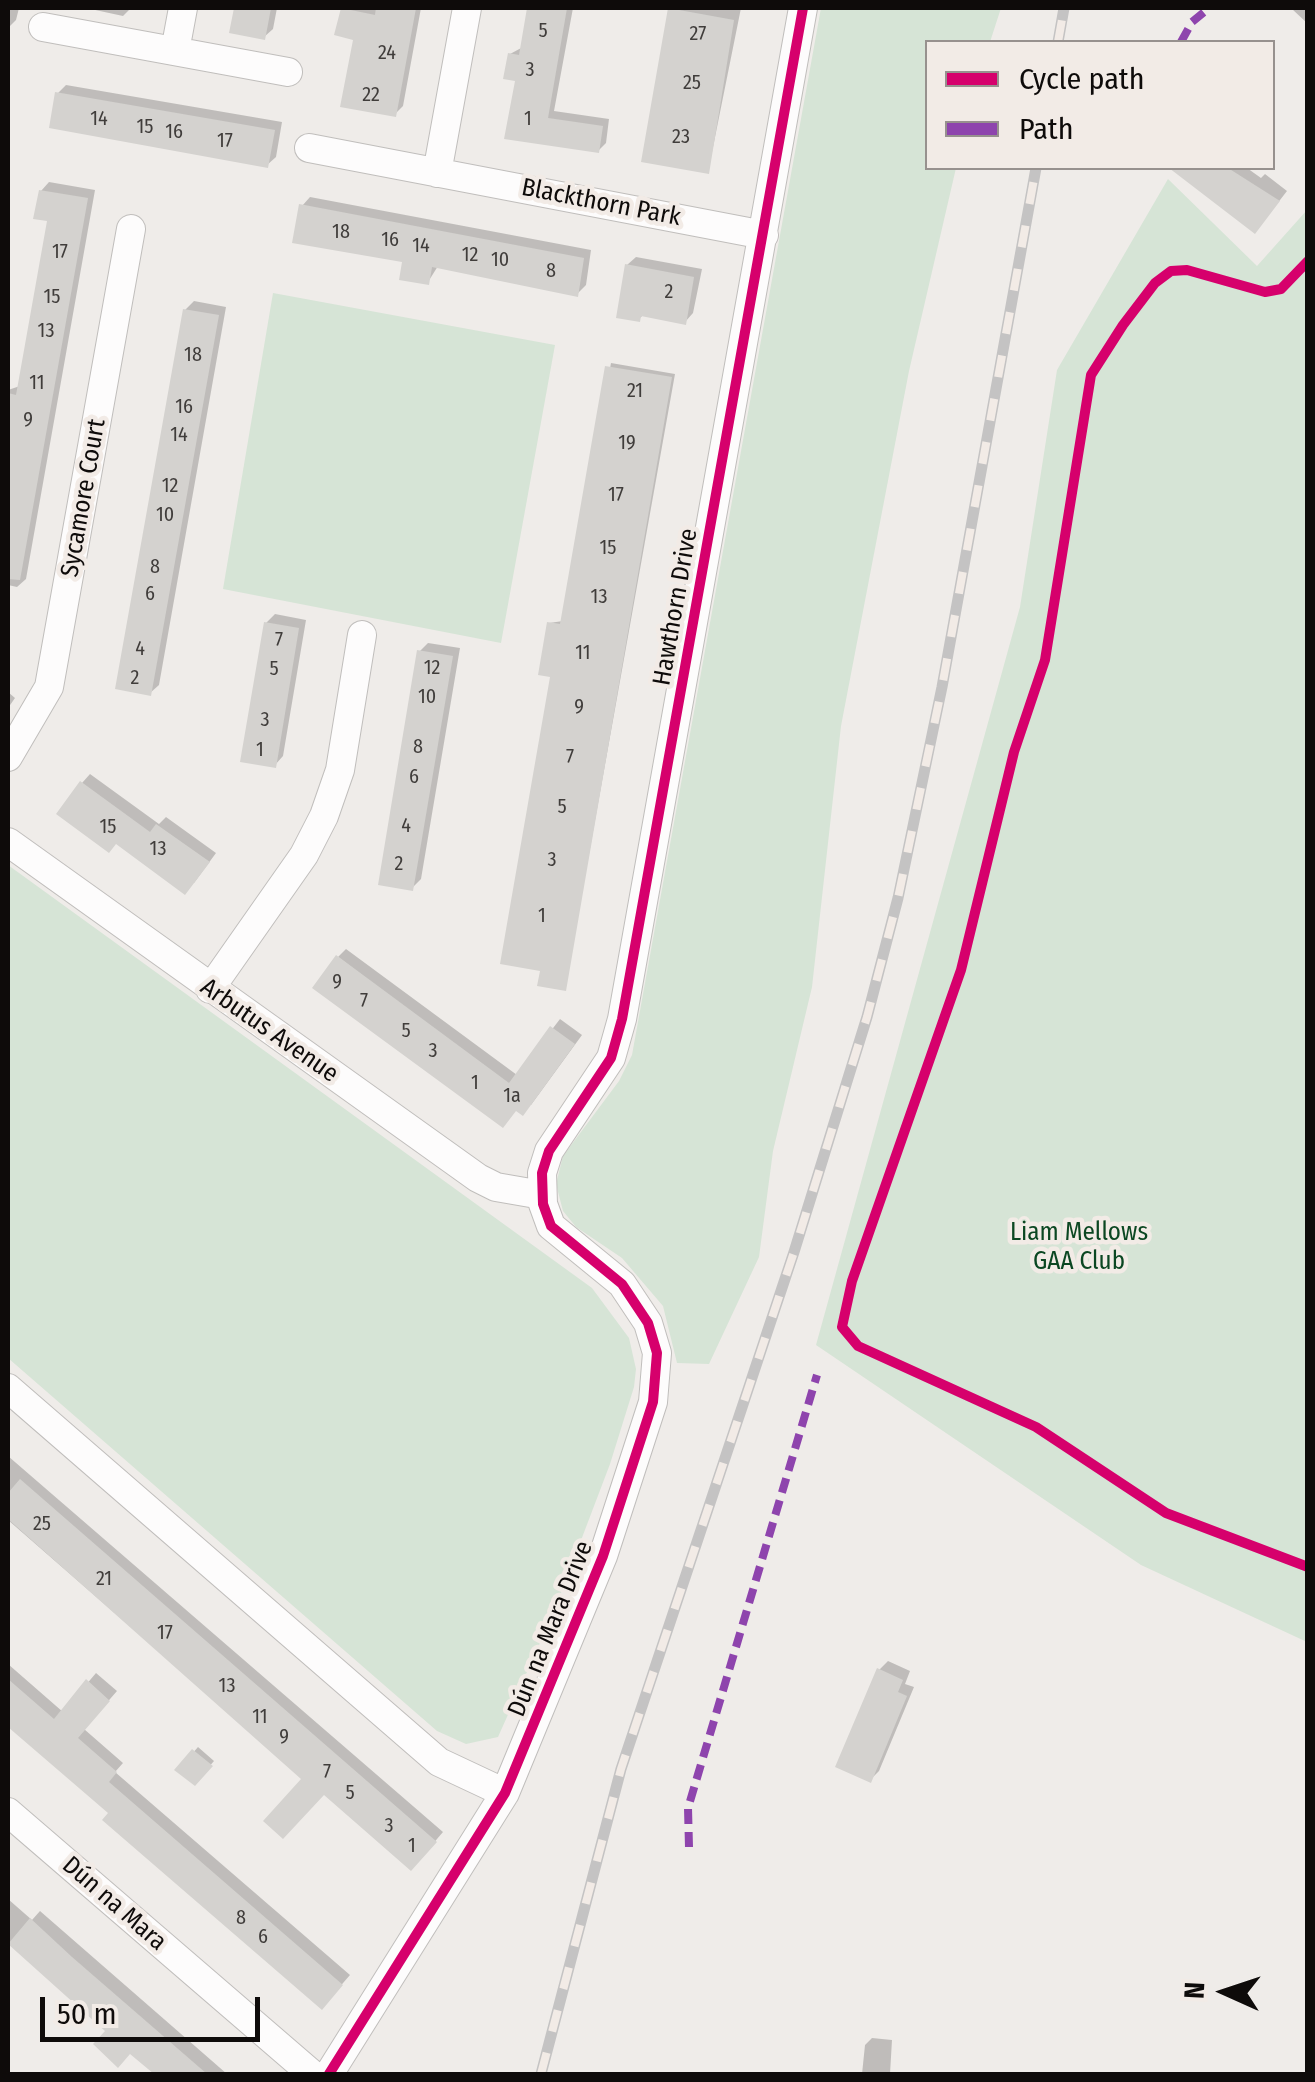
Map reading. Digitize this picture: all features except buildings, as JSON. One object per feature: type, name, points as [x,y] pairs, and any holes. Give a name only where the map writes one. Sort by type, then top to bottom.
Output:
[{"type":"street","points":[[176,51],[183,8]]},
{"type":"street","points":[[437,172],[468,8]]},
{"type":"street","name":"Hawthorn Drive","points":[[542,1195],[549,1150],[601,1077],[622,1019],[803,8]]},
{"type":"street","points":[[43,27],[288,72]]},
{"type":"street","name":"Blackthorn Park","points":[[309,148],[764,235]]},
{"type":"street","name":"Sycamore Court","points":[[8,757],[49,687],[131,229]]},
{"type":"street","points":[[210,989],[304,855],[324,816],[340,770],[362,635]]},
{"type":"street","name":"Arbutus Avenue","points":[[8,842],[478,1178],[496,1187],[542,1195]]},
{"type":"street","name":"Dún na Mara Drive","points":[[329,2074],[505,1793],[603,1556],[650,1418],[658,1374],[652,1332],[639,1306],[604,1267],[551,1226],[542,1195]]},
{"type":"street","points":[[8,1388],[439,1762],[505,1793]]},
{"type":"street","name":"Dún na Mara","points":[[8,1812],[312,2074]]},
{"type":"green space","points":[[821,8],[1001,8],[991,40],[925,40],[925,170],[956,170],[909,371],[841,726],[812,987],[773,1151],[759,1257],[709,1364],[677,1363],[663,1306],[622,1258],[576,1227],[563,1211],[556,1184],[563,1156],[619,1081],[632,1055]]},
{"type":"green space","name":"Liam Mellows GAA Club","points":[[1168,179],[1257,266],[1307,210],[1307,1642],[1141,1565],[816,1345],[1020,607],[1057,370]]},
{"type":"green space","points":[[273,293],[555,345],[501,643],[223,589]]},
{"type":"green space","points":[[8,865],[592,1288],[629,1338],[636,1369],[634,1387],[610,1464],[553,1614],[498,1737],[466,1744],[437,1731],[8,1358]]},
{"type":"railway","points":[[1058,40],[1064,8]]},
{"type":"railway","points":[[541,2074],[621,1769],[794,1252],[867,1017],[898,898],[942,687],[1036,170]]},
{"type":"marked path","points":[[1182,40],[1192,22],[1209,8]]},
{"type":"marked path","points":[[689,1847],[688,1808],[817,1375]]},
{"type":"cycle path","points":[[329,2074],[505,1793],[603,1556],[653,1402],[657,1353],[648,1323],[622,1284],[551,1226],[543,1204],[542,1173],[549,1151],[611,1058],[622,1019],[803,8]]},
{"type":"cycle path","points":[[1308,261],[1281,289],[1265,292],[1187,270],[1171,271],[1155,283],[1091,375],[1045,660],[1014,752],[961,970],[852,1281],[842,1327],[858,1346],[1036,1427],[1166,1513],[1308,1567]]}]
